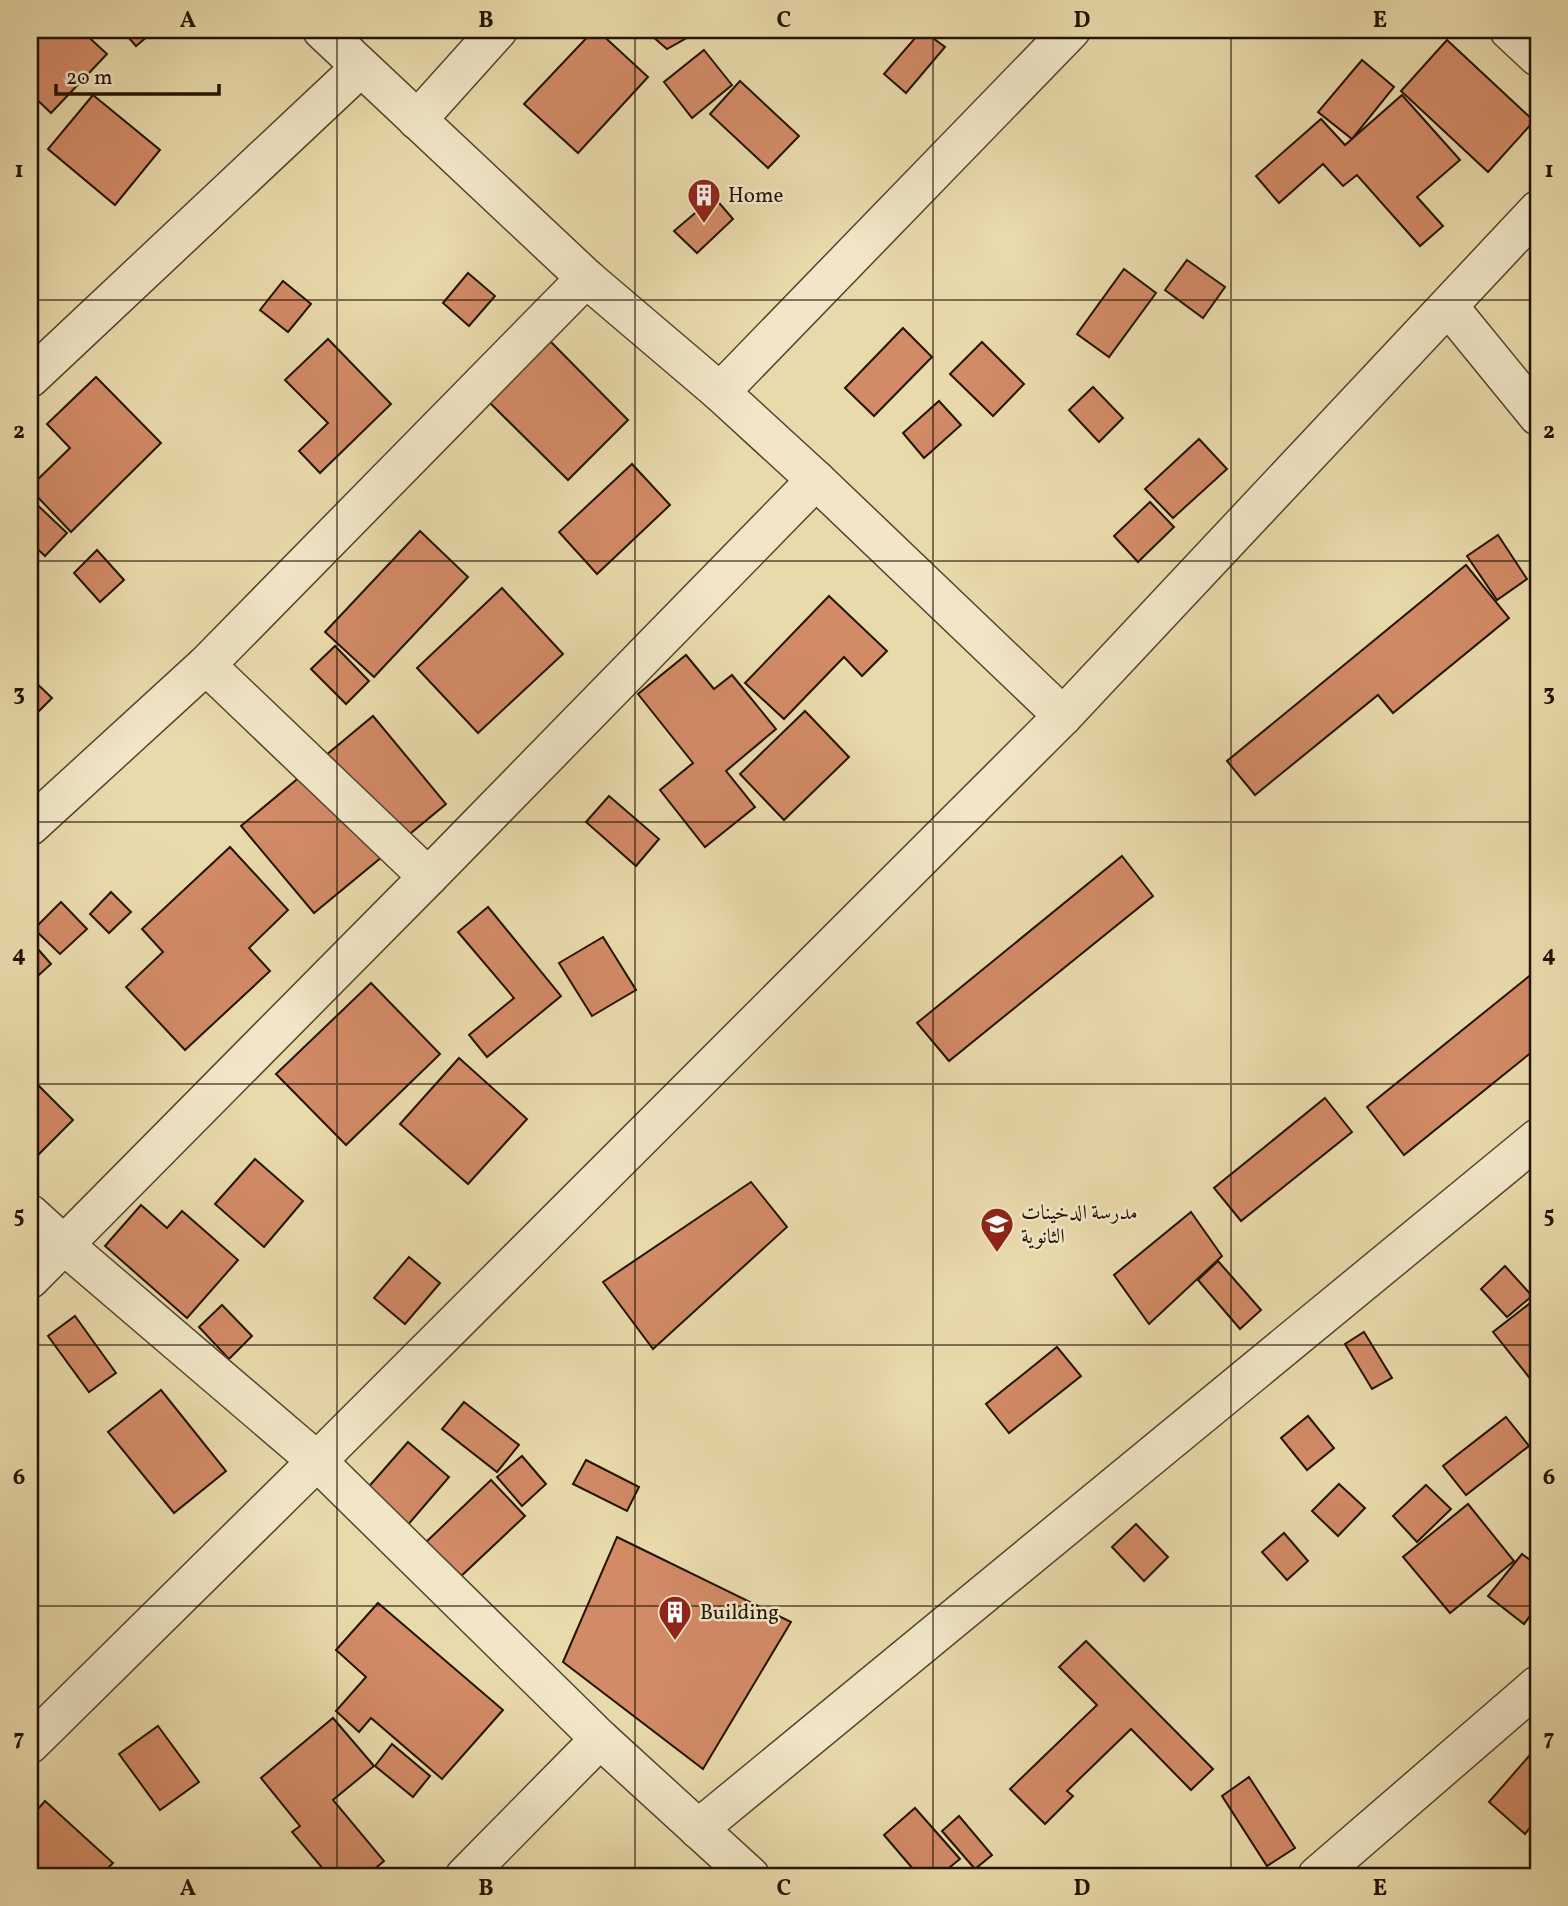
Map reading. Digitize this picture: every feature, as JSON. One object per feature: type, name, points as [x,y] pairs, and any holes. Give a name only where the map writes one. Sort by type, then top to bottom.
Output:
[{"type":"street","points":[[322,30],[586,278],[720,392],[816,480],[1063,716]]},
{"type":"street","points":[[417,120],[498,30]]},
{"type":"street","points":[[720,392],[1070,30]]},
{"type":"street","points":[[1508,30],[1538,57]]},
{"type":"street","points":[[30,378],[361,67]]},
{"type":"street","points":[[30,1744],[1063,716],[1538,210]]},
{"type":"street","points":[[30,826],[206,665],[586,278]]},
{"type":"street","points":[[1449,307],[1538,416]]},
{"type":"street","points":[[30,1279],[816,480]]},
{"type":"street","points":[[206,665],[428,877]]},
{"type":"street","points":[[698,1829],[1538,1138]]},
{"type":"street","points":[[30,1214],[317,1461],[600,1739],[750,1876]]},
{"type":"street","points":[[1317,1876],[1538,1685]]},
{"type":"street","points":[[465,1876],[600,1739]]},
{"type":"building","points":[[41,30],[81,30],[107,54],[51,113],[30,93],[30,41]]},
{"type":"building","points":[[122,30],[155,30],[136,46]]},
{"type":"building","points":[[594,30],[648,77],[578,153],[524,104]]},
{"type":"building","points":[[645,30],[683,30],[690,36],[667,49]]},
{"type":"building","points":[[922,30],[945,47],[906,93],[884,74]]},
{"type":"building","points":[[1447,40],[1534,121],[1488,172],[1401,91]]},
{"type":"building","points":[[704,50],[732,85],[692,118],[664,82]]},
{"type":"building","points":[[1362,60],[1394,87],[1352,139],[1318,112]]},
{"type":"building","points":[[740,81],[799,136],[768,168],[710,114]]},
{"type":"building","points":[[93,95],[160,150],[115,205],[48,149]]},
{"type":"building","points":[[1402,95],[1460,160],[1417,197],[1443,226],[1420,246],[1357,175],[1343,186],[1323,164],[1279,203],[1256,176],[1321,119],[1345,145]]},
{"type":"building","name":"Home","points":[[714,197],[733,219],[697,253],[674,231]]},
{"type":"building","points":[[1187,260],[1225,287],[1203,318],[1165,290]]},
{"type":"building","points":[[1124,269],[1156,293],[1109,357],[1077,334]]},
{"type":"building","points":[[468,273],[495,296],[469,326],[443,303]]},
{"type":"building","points":[[283,281],[311,304],[288,332],[260,310]]},
{"type":"building","points":[[903,328],[932,357],[874,416],[845,388]]},
{"type":"building","points":[[328,339],[391,404],[320,473],[299,451],[328,423],[285,380]]},
{"type":"building","points":[[550,341],[628,420],[568,480],[489,402]]},
{"type":"building","points":[[982,342],[1024,384],[993,416],[950,374]]},
{"type":"building","points":[[96,377],[161,443],[71,532],[30,487],[70,448],[47,424]]},
{"type":"building","points":[[1093,387],[1123,418],[1099,442],[1069,410]]},
{"type":"building","points":[[939,401],[961,425],[924,458],[903,433]]},
{"type":"building","points":[[1199,439],[1227,469],[1173,518],[1145,489]]},
{"type":"building","points":[[632,464],[670,505],[597,574],[559,532]]},
{"type":"building","points":[[30,498],[67,533],[45,556],[30,542]]},
{"type":"building","points":[[1150,502],[1174,527],[1138,562],[1114,536]]},
{"type":"building","points":[[420,531],[468,577],[374,677],[325,632]]},
{"type":"building","points":[[1498,535],[1527,579],[1497,600],[1467,556]]},
{"type":"building","points":[[97,550],[124,580],[100,602],[74,573]]},
{"type":"building","points":[[1466,565],[1509,618],[1393,713],[1378,695],[1255,795],[1227,761]]},
{"type":"building","points":[[502,588],[563,654],[478,733],[417,668]]},
{"type":"building","points":[[829,596],[887,651],[862,676],[844,657],[784,719],[745,683]]},
{"type":"building","points":[[335,646],[369,681],[346,704],[311,669]]},
{"type":"building","points":[[686,655],[714,689],[732,675],[776,729],[726,771],[755,807],[705,847],[660,790],[693,763],[638,694]]},
{"type":"building","points":[[30,677],[52,698],[31,719],[30,718]]},
{"type":"building","points":[[805,711],[849,757],[784,820],[740,774]]},
{"type":"building","points":[[373,716],[446,804],[314,913],[241,826]]},
{"type":"building","points":[[609,796],[659,839],[636,866],[586,822]]},
{"type":"building","points":[[230,847],[288,910],[249,948],[270,971],[185,1050],[126,987],[163,952],[142,929]]},
{"type":"building","points":[[1122,856],[1153,896],[949,1061],[917,1023]]},
{"type":"building","points":[[111,892],[131,912],[109,933],[90,914]]},
{"type":"building","points":[[61,902],[87,929],[60,954],[34,929]]},
{"type":"building","points":[[488,907],[561,996],[487,1057],[469,1035],[514,998],[458,932]]},
{"type":"building","points":[[603,937],[636,990],[592,1016],[559,963]]},
{"type":"building","points":[[30,940],[51,964],[30,983]]},
{"type":"building","points":[[1538,969],[1538,1047],[1404,1155],[1367,1107]]},
{"type":"building","points":[[371,983],[440,1054],[346,1145],[276,1074]]},
{"type":"building","points":[[459,1058],[527,1119],[468,1184],[400,1124]]},
{"type":"building","points":[[30,1077],[73,1120],[30,1163]]},
{"type":"building","points":[[1325,1098],[1352,1132],[1241,1221],[1214,1188]]},
{"type":"building","points":[[255,1159],[303,1201],[264,1247],[215,1204]]},
{"type":"building","points":[[751,1182],[787,1227],[653,1349],[603,1282]]},
{"type":"building","points":[[141,1205],[167,1228],[182,1211],[238,1260],[187,1318],[105,1246]]},
{"type":"building","points":[[1191,1212],[1222,1256],[1149,1324],[1114,1275]]},
{"type":"building","points":[[409,1257],[440,1283],[405,1324],[374,1298]]},
{"type":"building","points":[[1218,1261],[1261,1310],[1240,1329],[1198,1280]]},
{"type":"building","points":[[1505,1266],[1532,1296],[1507,1317],[1481,1289]]},
{"type":"building","points":[[1538,1297],[1538,1376],[1532,1381],[1493,1332]]},
{"type":"building","points":[[222,1305],[252,1336],[229,1359],[199,1327]]},
{"type":"building","points":[[75,1316],[116,1373],[89,1392],[48,1336]]},
{"type":"building","points":[[1364,1332],[1392,1378],[1372,1389],[1345,1344]]},
{"type":"building","points":[[1057,1347],[1081,1376],[1009,1433],[986,1404]]},
{"type":"building","points":[[161,1390],[226,1471],[174,1513],[108,1432]]},
{"type":"building","points":[[464,1402],[519,1445],[497,1472],[442,1429]]},
{"type":"building","points":[[1308,1416],[1334,1448],[1307,1470],[1281,1438]]},
{"type":"building","points":[[1506,1417],[1529,1446],[1466,1495],[1443,1466]]},
{"type":"building","points":[[408,1442],[449,1477],[406,1527],[365,1491]]},
{"type":"building","points":[[522,1456],[546,1484],[522,1506],[497,1477]]},
{"type":"building","points":[[586,1460],[639,1487],[627,1511],[573,1484]]},
{"type":"building","points":[[491,1480],[525,1516],[458,1579],[425,1543]]},
{"type":"building","points":[[1339,1484],[1365,1508],[1338,1536],[1312,1511]]},
{"type":"building","points":[[1426,1485],[1451,1509],[1417,1542],[1393,1516]]},
{"type":"building","points":[[1468,1504],[1514,1561],[1450,1613],[1403,1557]]},
{"type":"building","points":[[1136,1524],[1168,1557],[1144,1581],[1112,1547]]},
{"type":"building","points":[[1284,1533],[1308,1561],[1287,1580],[1262,1552]]},
{"type":"building","name":"Building","points":[[617,1537],[791,1622],[703,1769],[563,1662]]},
{"type":"building","points":[[1522,1554],[1538,1566],[1538,1605],[1524,1624],[1488,1596]]},
{"type":"building","points":[[378,1603],[503,1710],[442,1779],[371,1718],[359,1732],[336,1711],[366,1677],[336,1650]]},
{"type":"building","points":[[1086,1641],[1213,1769],[1191,1790],[1131,1729],[1067,1791],[1073,1796],[1045,1824],[1010,1789],[1097,1705],[1059,1667]]},
{"type":"building","points":[[333,1718],[374,1766],[333,1800],[384,1861],[366,1876],[329,1876],[292,1832],[300,1826],[261,1778]]},
{"type":"building","points":[[158,1726],[199,1782],[160,1810],[119,1754]]},
{"type":"building","points":[[392,1744],[430,1776],[413,1797],[375,1766]]},
{"type":"building","points":[[1529,1756],[1538,1764],[1538,1818],[1525,1834],[1489,1802]]},
{"type":"building","points":[[1249,1777],[1295,1848],[1267,1866],[1222,1796]]},
{"type":"building","points":[[45,1801],[113,1863],[100,1876],[37,1876],[30,1869],[30,1818]]},
{"type":"building","points":[[915,1808],[960,1859],[939,1876],[919,1876],[884,1835]]},
{"type":"building","points":[[959,1816],[992,1855],[975,1869],[942,1831]]},
{"type":"place","name":"Home","points":[[704,225]]},
{"type":"place","name":"مدرسة الدخينات الثانوية","points":[[997,1254]]},
{"type":"place","name":"Building","points":[[675,1642]]}]
